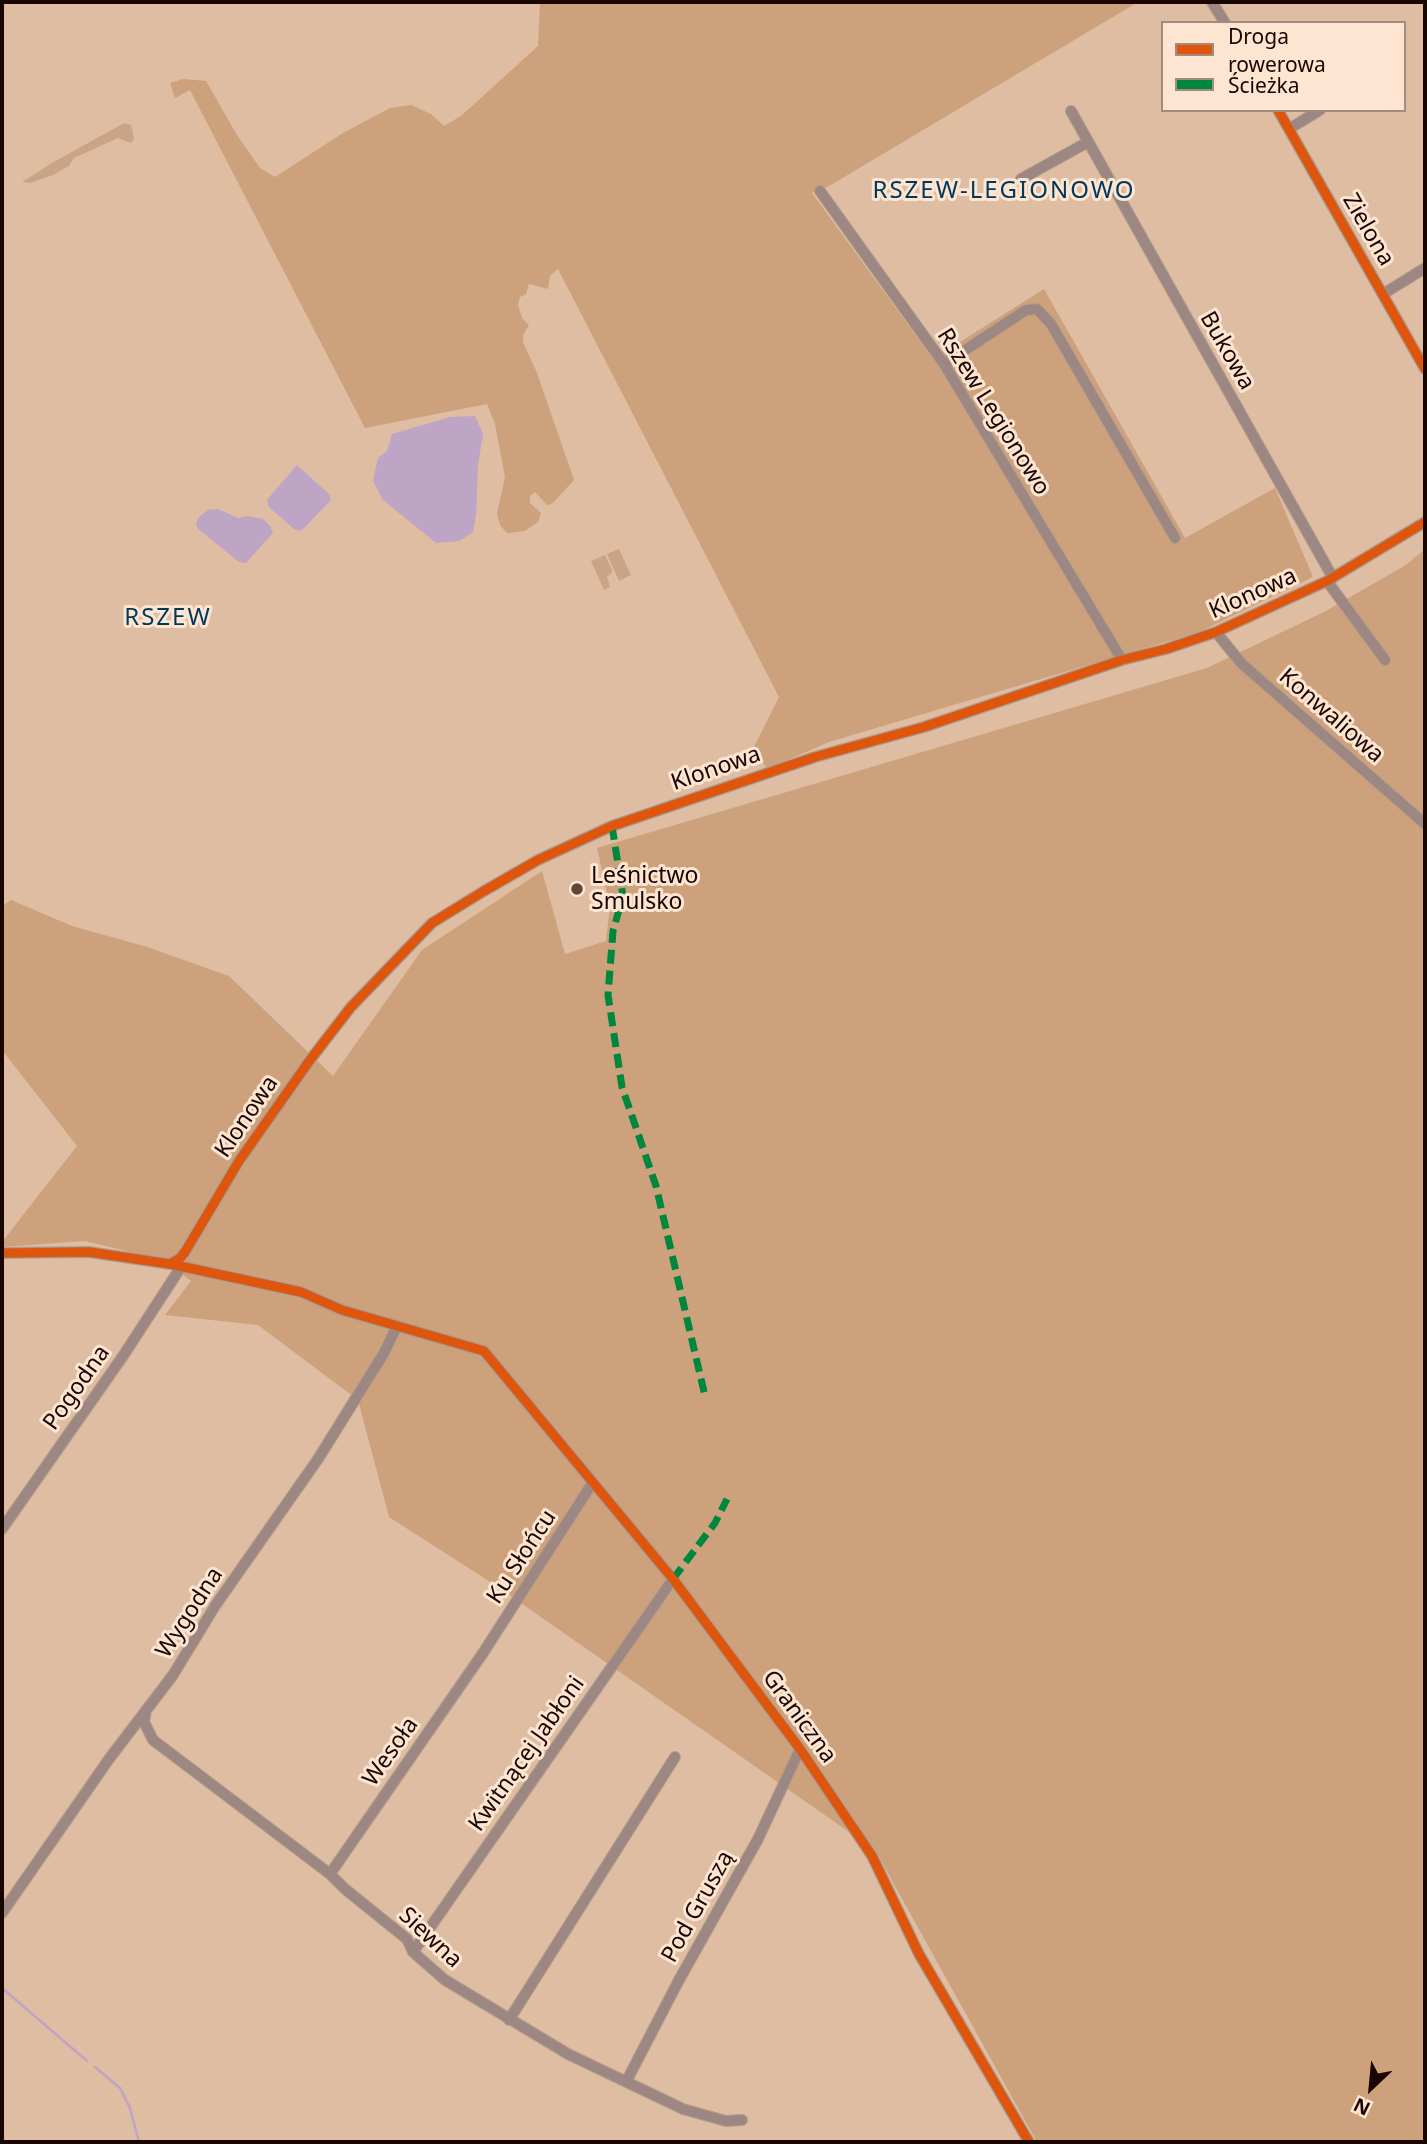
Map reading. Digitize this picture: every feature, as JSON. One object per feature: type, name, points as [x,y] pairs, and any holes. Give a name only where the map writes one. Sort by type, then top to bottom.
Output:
[{"type":"street","points":[[1212,2],[1223,21]]},
{"type":"street","name":"Bukowa","points":[[1071,111],[1330,579]]},
{"type":"street","name":"Zielona","points":[[1279,112],[1425,369]]},
{"type":"street","points":[[1290,129],[1317,112]]},
{"type":"street","points":[[1021,179],[1088,142]]},
{"type":"street","name":"Rszew Legionowo","points":[[820,191],[944,364],[1122,660]]},
{"type":"street","points":[[1382,294],[1425,268]]},
{"type":"street","points":[[944,364],[1026,310],[1037,309],[1051,324],[1175,538]]},
{"type":"street","name":"Klonowa","points":[[175,1265],[186,1252],[239,1161],[331,1031],[418,936],[449,912],[538,860],[612,826],[815,757],[924,727],[1122,660],[1216,632],[1330,579],[1425,522]]},
{"type":"street","name":"Klonowa","points":[[1330,579],[1385,660]]},
{"type":"street","name":"Konwaliowa","points":[[1216,632],[1241,663],[1425,824]]},
{"type":"street","points":[[2,1253],[89,1252],[175,1265],[301,1292],[342,1310],[397,1326]]},
{"type":"street","name":"Pogodna","points":[[2,1529],[123,1356],[175,1265]]},
{"type":"street","name":"Graniczna","points":[[397,1326],[484,1351],[673,1579],[800,1749],[872,1856],[919,1954],[1029,2142]]},
{"type":"street","name":"Wygodna","points":[[2,1913],[109,1759],[173,1675],[215,1606],[318,1459],[384,1353],[397,1326]]},
{"type":"street","name":"Ku Słońcu","points":[[483,1653],[593,1482]]},
{"type":"street","name":"Kwitnącej Jabłoni","points":[[413,1952],[673,1579]]},
{"type":"street","name":"Wesoła","points":[[330,1874],[483,1653]]},
{"type":"street","name":"Siewna","points":[[146,1710],[144,1722],[153,1740],[330,1874],[407,1939],[413,1952],[445,1980],[568,2054],[683,2109],[726,2121],[742,2120]]},
{"type":"street","name":"Pod Gruszą","points":[[626,2082],[679,1980],[758,1839],[800,1749]]},
{"type":"street","points":[[509,2020],[675,1758]]},
{"type":"shaded area","points":[[540,2],[1138,2],[824,189],[821,187],[812,193],[933,359],[1044,289],[1185,538],[1275,488],[1313,577],[1199,632],[829,742],[767,769],[754,747],[779,697],[558,269],[550,276],[548,289],[529,284],[518,305],[522,318],[529,325],[523,335],[523,342],[537,373],[574,480],[552,504],[547,505],[535,492],[530,496],[530,503],[541,513],[538,522],[525,531],[507,533],[500,525],[497,514],[505,477],[495,424],[487,404],[365,428],[190,90],[175,98],[170,83],[183,79],[206,81],[237,135],[260,168],[275,177],[343,133],[390,108],[411,105],[431,114],[444,126],[461,116],[538,46]]},
{"type":"shaded area","points":[[124,123],[131,125],[134,139],[131,143],[118,138],[74,158],[69,166],[53,175],[30,183],[22,182],[52,163]]},
{"type":"shaded area","points":[[475,416],[483,434],[473,532],[459,541],[436,543],[383,500],[373,481],[378,458],[387,451],[392,434],[450,417]]},
{"type":"shaded area","points":[[297,465],[329,494],[331,500],[301,531],[294,529],[269,507],[267,500]]},
{"type":"shaded area","points":[[218,509],[238,518],[247,516],[263,519],[270,526],[273,533],[246,563],[239,562],[198,529],[196,523],[200,516],[208,510]]},
{"type":"shaded area","points":[[619,549],[631,575],[619,581],[607,554]]},
{"type":"shaded area","points":[[1425,549],[1425,2142],[1037,2142],[875,1850],[495,1585],[389,1517],[358,1400],[258,1325],[165,1315],[191,1281],[164,1260],[85,1241],[2,1247],[2,1242],[77,1146],[2,1050],[2,906],[11,900],[72,926],[147,947],[229,976],[333,1076],[422,950],[542,871],[565,954],[606,941],[610,906],[597,848],[1207,668],[1324,612],[1406,565]]},
{"type":"shaded area","points":[[605,555],[612,573],[607,577],[610,587],[604,590],[591,561]]},
{"type":"waterway","points":[[2,1988],[87,2061]]},
{"type":"waterway","points":[[95,2067],[120,2088],[130,2108],[139,2142]]},
{"type":"marked path","points":[[612,826],[623,896],[613,931],[608,995],[622,1087],[656,1186],[705,1396]]},
{"type":"marked path","points":[[673,1579],[715,1523],[727,1499]]},
{"type":"cycle path","points":[[1279,112],[1425,369]]},
{"type":"cycle path","points":[[170,1264],[185,1252],[239,1161],[351,1007],[432,923],[484,891],[538,860],[612,826],[815,757],[924,727],[1122,660],[1216,632],[1327,581],[1425,522]]},
{"type":"cycle path","points":[[2,1253],[89,1252],[170,1264],[301,1292],[342,1310],[484,1351],[673,1579],[800,1749],[872,1856],[919,1954],[1029,2142]]},
{"type":"place","name":"Leśnictwo Smulsko","points":[[577,889]]},
{"type":"district","name":"RSZEW-LEGIONOWO","points":[[1004,191]]},
{"type":"district","name":"RSZEW","points":[[168,618]]}]
